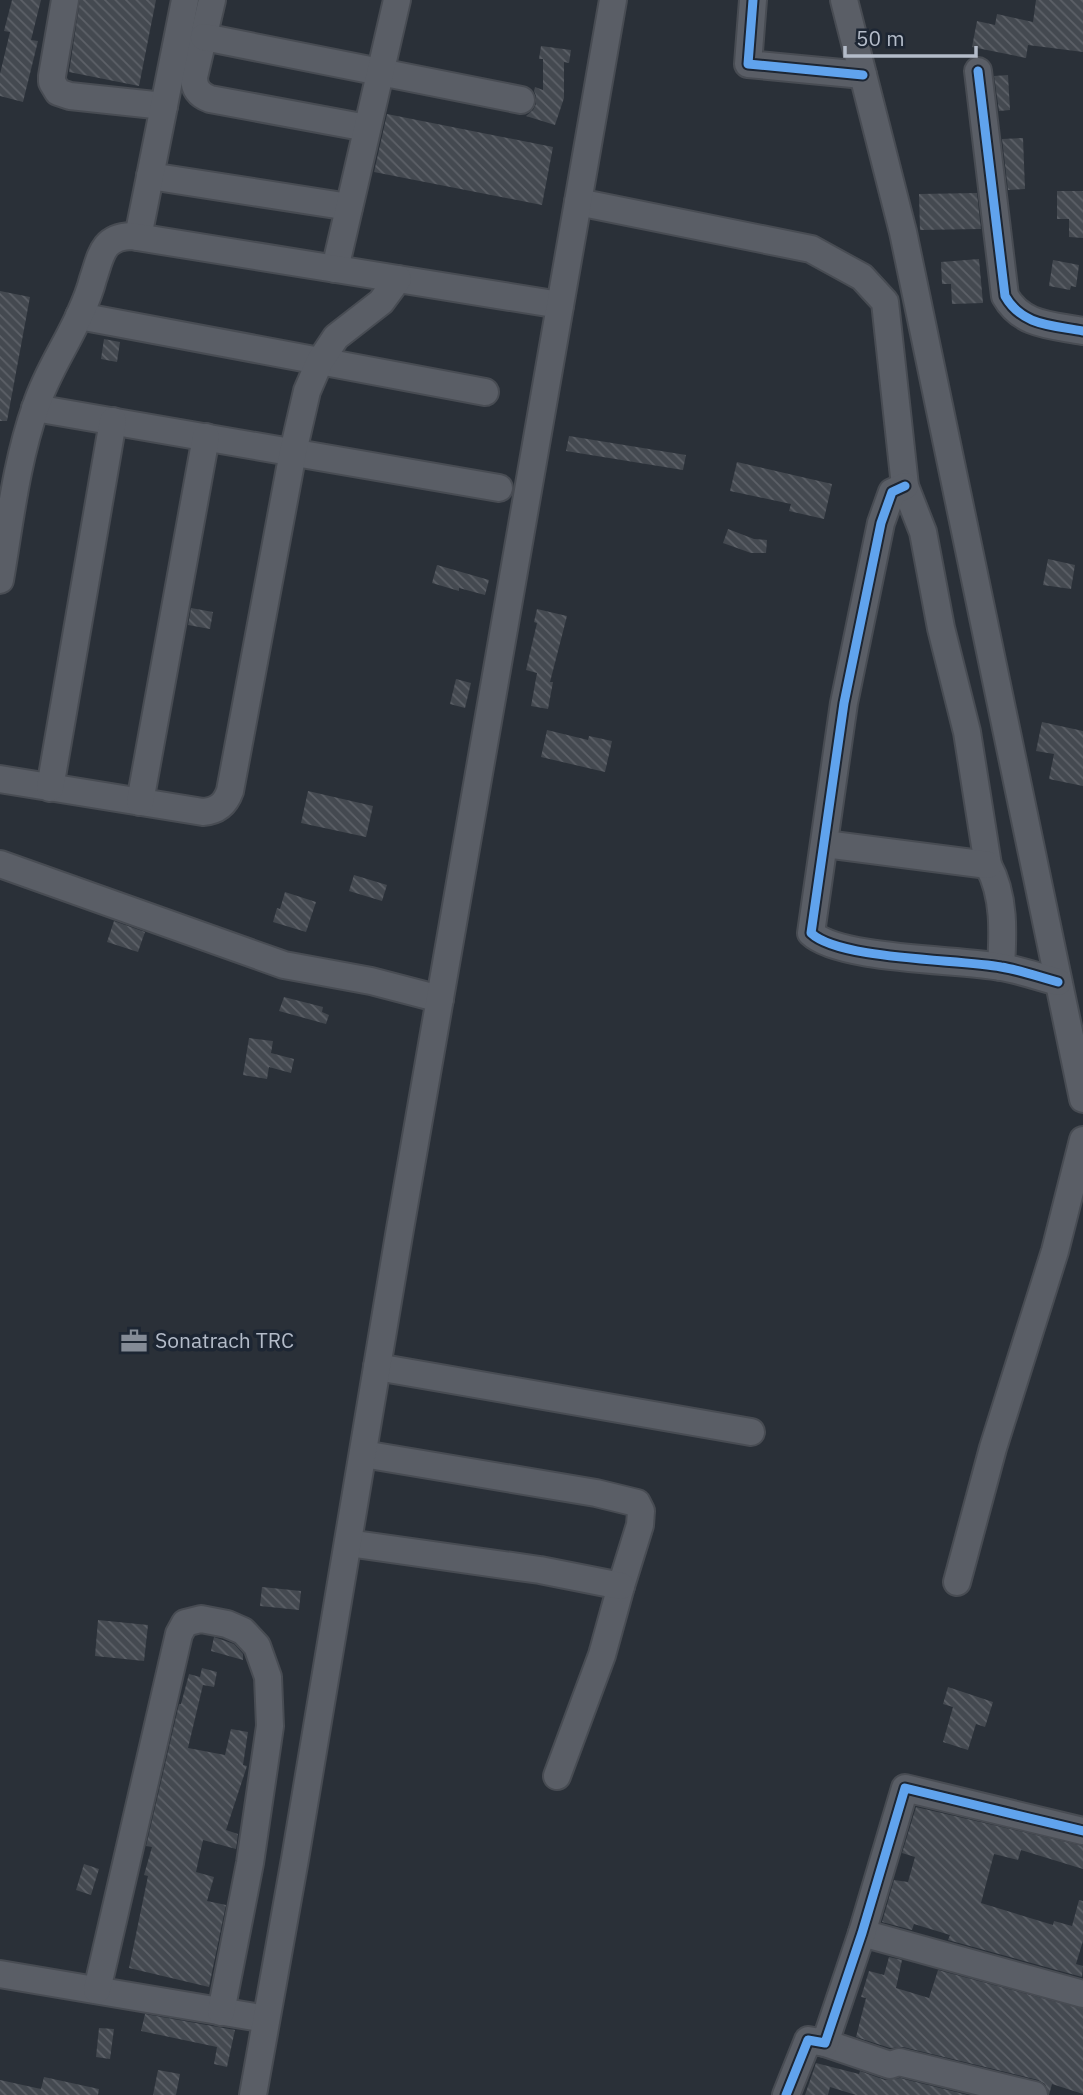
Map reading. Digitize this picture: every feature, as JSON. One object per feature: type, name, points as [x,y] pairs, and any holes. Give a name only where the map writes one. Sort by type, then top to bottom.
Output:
[{"type":"street","points":[[65,0],[52,76],[52,82],[58,92],[70,96],[164,106]]},
{"type":"street","points":[[138,237],[185,0]]},
{"type":"street","points":[[212,0],[194,83],[204,97],[367,128]]},
{"type":"street","points":[[335,269],[397,0]]},
{"type":"street","points":[[253,2095],[613,0]]},
{"type":"street","points":[[753,0],[748,64],[863,75]]},
{"type":"street","points":[[844,0],[906,245],[1083,1099]]},
{"type":"street","points":[[204,37],[521,100]]},
{"type":"street","points":[[978,71],[1005,296],[1019,314],[1030,320],[1083,331]]},
{"type":"street","points":[[150,176],[349,207]]},
{"type":"street","points":[[578,202],[811,249],[862,277],[885,302],[905,486],[923,532],[941,628],[967,732],[988,865],[993,875],[1003,924],[1001,967]]},
{"type":"street","points":[[0,580],[23,449],[35,408],[50,370],[79,316],[98,260],[105,247],[117,238],[138,237],[560,305]]},
{"type":"street","points":[[0,779],[209,811],[220,807],[228,797],[307,391],[320,361],[336,337],[376,307],[398,279]]},
{"type":"street","points":[[79,316],[485,392]]},
{"type":"street","points":[[35,408],[499,488]]},
{"type":"street","points":[[50,788],[113,421]]},
{"type":"street","points":[[141,802],[206,437]]},
{"type":"street","points":[[905,486],[892,492],[881,523],[844,703],[811,933],[818,940],[853,951],[1001,967],[1058,982]]},
{"type":"street","points":[[825,844],[988,865]]},
{"type":"street","points":[[0,864],[284,965],[371,981],[440,999]]},
{"type":"street","points":[[957,1582],[993,1448],[1055,1251],[1083,1140]]},
{"type":"street","points":[[377,1367],[751,1432]]},
{"type":"street","points":[[363,1454],[596,1493],[637,1503],[641,1511],[640,1525],[602,1655],[557,1776]]},
{"type":"street","points":[[348,1543],[541,1570],[621,1586]]},
{"type":"street","points":[[97,1990],[179,1634],[185,1623],[201,1619],[214,1621],[243,1631],[257,1646],[268,1677],[271,1726],[250,1863],[221,2012]]},
{"type":"street","points":[[825,2043],[862,1933],[905,1788],[1083,1831]]},
{"type":"street","points":[[862,1933],[1083,1994]]},
{"type":"street","points":[[0,1974],[266,2019]]},
{"type":"street","points":[[786,2095],[808,2040],[890,2065],[899,2062],[1034,2095]]},
{"type":"building","points":[[12,0],[41,0],[31,40],[38,41],[23,102],[0,96],[0,74],[10,32],[4,31]]},
{"type":"building","points":[[80,0],[156,0],[139,86],[69,72]]},
{"type":"building","points":[[1036,0],[1083,0],[1083,52],[1028,45],[1026,58],[972,47],[977,21],[995,25],[997,14],[1033,22]]},
{"type":"building","points":[[541,46],[571,50],[569,63],[564,62],[564,98],[555,125],[526,116],[536,104],[535,87],[543,90],[543,59],[539,59]]},
{"type":"building","points":[[1008,75],[1010,110],[999,111],[994,76]]},
{"type":"building","points":[[387,114],[553,147],[542,205],[374,172]]},
{"type":"building","points":[[1023,138],[1025,189],[1008,190],[1002,139]]},
{"type":"building","points":[[1057,191],[1083,191],[1083,238],[1069,237],[1069,219],[1057,219]]},
{"type":"building","points":[[977,193],[981,229],[920,230],[919,194]]},
{"type":"building","points":[[979,259],[983,303],[952,304],[951,284],[942,284],[941,262]]},
{"type":"building","points":[[1053,260],[1079,265],[1076,287],[1071,286],[1070,290],[1049,286]]},
{"type":"building","points":[[0,291],[30,297],[7,421],[0,421]]},
{"type":"building","points":[[104,339],[120,342],[117,362],[101,359]]},
{"type":"building","points":[[569,436],[686,455],[683,470],[566,451]]},
{"type":"building","points":[[737,462],[832,484],[824,519],[789,511],[791,504],[730,491]]},
{"type":"building","points":[[728,529],[754,539],[767,540],[766,553],[751,553],[723,543]]},
{"type":"building","points":[[1048,559],[1075,565],[1071,589],[1043,585]]},
{"type":"building","points":[[437,565],[489,580],[485,595],[432,583]]},
{"type":"building","points":[[191,608],[213,612],[210,629],[188,625]]},
{"type":"building","points":[[537,609],[567,616],[550,682],[553,682],[548,709],[531,706],[537,673],[526,670],[537,623],[534,622]]},
{"type":"building","points":[[456,679],[471,683],[465,708],[450,704]]},
{"type":"building","points":[[1042,722],[1083,731],[1083,786],[1049,779],[1054,754],[1036,751]]},
{"type":"building","points":[[547,730],[588,740],[589,736],[612,741],[605,772],[541,757]]},
{"type":"building","points":[[308,791],[373,806],[366,837],[301,823]]},
{"type":"building","points":[[354,875],[387,885],[382,901],[349,891]]},
{"type":"building","points":[[285,892],[316,902],[306,932],[273,922]]},
{"type":"building","points":[[114,921],[145,932],[138,952],[107,942]]},
{"type":"building","points":[[284,997],[323,1007],[322,1012],[329,1015],[326,1024],[279,1011]]},
{"type":"building","points":[[249,1038],[273,1041],[271,1053],[294,1059],[291,1073],[269,1067],[267,1079],[243,1075]]},
{"type":"building","points":[[262,1587],[301,1591],[299,1610],[260,1606]]},
{"type":"building","points":[[98,1620],[148,1625],[144,1661],[95,1656]]},
{"type":"building","points":[[214,1637],[234,1644],[243,1654],[243,1660],[211,1651]]},
{"type":"building","points":[[202,1668],[217,1672],[214,1687],[203,1685],[188,1748],[225,1755],[231,1729],[248,1732],[243,1765],[247,1766],[226,1830],[238,1834],[236,1849],[203,1840],[196,1872],[214,1877],[207,1901],[226,1905],[209,1987],[129,1968],[148,1876],[144,1875],[152,1847],[146,1846],[179,1704],[189,1674],[200,1677]]},
{"type":"building","points":[[948,1687],[993,1702],[985,1727],[976,1724],[968,1750],[943,1742],[953,1707],[943,1704]]},
{"type":"building","points":[[916,1807],[1083,1846],[1083,1869],[1021,1850],[1018,1860],[994,1854],[981,1903],[1053,1925],[1054,1921],[1072,1926],[1079,1900],[1083,1901],[1083,1941],[1076,1964],[1083,1966],[1082,1977],[948,1940],[950,1935],[914,1924],[912,1930],[882,1922],[894,1880],[908,1882],[915,1857],[902,1853]]},
{"type":"building","points":[[84,1864],[99,1869],[91,1895],[76,1890]]},
{"type":"building","points":[[889,1957],[902,1960],[896,1988],[929,1998],[938,1970],[1083,2009],[1083,2094],[1052,2084],[1049,2095],[1045,2084],[1038,2080],[903,2047],[890,2048],[856,2037],[866,1998],[861,1997],[869,1971],[884,1975]]},
{"type":"building","points":[[145,2014],[235,2030],[227,2067],[214,2064],[217,2047],[141,2031]]},
{"type":"building","points":[[99,2028],[114,2029],[110,2059],[96,2057]]},
{"type":"building","points":[[816,2063],[859,2074],[860,2071],[885,2080],[900,2078],[968,2095],[856,2095],[830,2087],[828,2095],[805,2095]]},
{"type":"building","points":[[158,2070],[180,2074],[176,2095],[153,2095]]},
{"type":"building","points":[[44,2077],[99,2089],[98,2095],[0,2095],[0,2080],[41,2089]]},
{"type":"cycle path","points":[[753,0],[748,64],[863,75]]},
{"type":"cycle path","points":[[978,71],[1005,296],[1012,306],[1029,319],[1083,331]]},
{"type":"cycle path","points":[[905,486],[892,492],[881,523],[844,703],[811,933],[825,942],[846,949],[872,954],[982,964],[1058,982]]},
{"type":"cycle path","points":[[786,2095],[808,2040],[825,2043],[862,1933],[905,1788],[1083,1831]]},
{"type":"place","name":"Sonatrach TRC","points":[[134,1341]]}]
